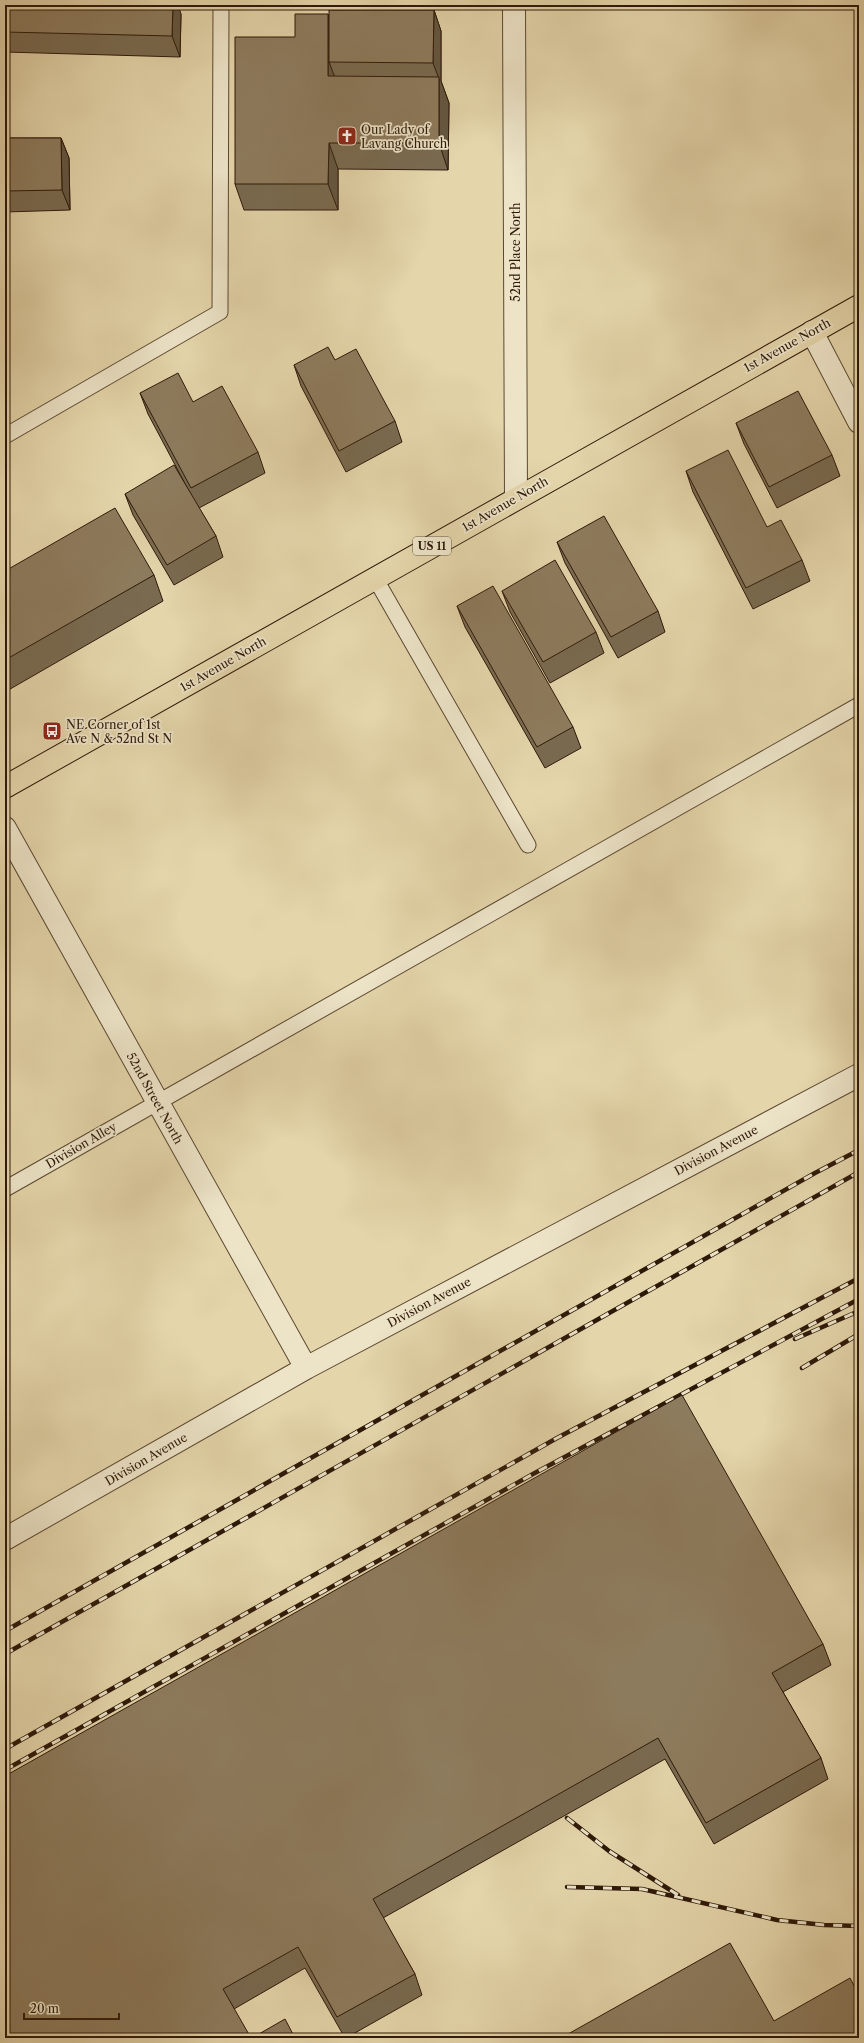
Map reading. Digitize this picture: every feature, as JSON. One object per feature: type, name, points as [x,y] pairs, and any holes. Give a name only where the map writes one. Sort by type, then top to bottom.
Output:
[{"type":"main road","name":"1st Avenue North","points":[[5,787],[859,306]]},
{"type":"street","name":"52nd Place North","points":[[514,5],[516,498]]},
{"type":"street","points":[[812,332],[859,422]]},
{"type":"street","name":"52nd Street North","points":[[5,828],[306,1368]]},
{"type":"street","name":"Division Avenue","points":[[5,1539],[306,1368],[859,1074]]},
{"type":"lane","points":[[5,436],[220,312],[221,5]]},
{"type":"lane","points":[[375,578],[528,846]]},
{"type":"lane","name":"Division Alley","points":[[5,1189],[157,1101],[859,705]]},
{"type":"building","points":[[5,5],[173,5],[172,36],[5,32]]},
{"type":"building","points":[[329,10],[434,10],[433,63],[329,62]]},
{"type":"building","name":"Our Lady of Lavang Church","points":[[295,14],[328,14],[328,76],[439,77],[439,143],[329,143],[328,184],[235,184],[235,37],[295,37]]},
{"type":"building","points":[[5,138],[61,138],[62,190],[5,191]]},
{"type":"building","points":[[328,347],[335,360],[356,349],[395,421],[339,451],[294,365]]},
{"type":"building","points":[[178,373],[193,402],[222,386],[258,452],[191,488],[140,393]]},
{"type":"building","points":[[798,391],[832,455],[769,487],[736,423]]},
{"type":"building","points":[[728,450],[767,527],[781,520],[802,560],[746,588],[686,471]]},
{"type":"building","points":[[174,465],[216,536],[167,565],[125,494]]},
{"type":"building","points":[[115,508],[154,575],[5,660],[5,571]]},
{"type":"building","points":[[604,516],[658,611],[611,637],[557,542]]},
{"type":"building","points":[[555,560],[596,632],[543,662],[502,591]]},
{"type":"building","points":[[493,586],[573,727],[537,747],[457,606]]},
{"type":"building","points":[[682,1395],[823,1644],[772,1673],[821,1758],[706,1823],[658,1738],[373,1899],[415,1974],[337,2017],[298,1947],[223,1989],[251,2038],[5,2038],[5,1776]]},
{"type":"building","points":[[730,1943],[774,2021],[850,1978],[859,1995],[859,2038],[561,2038]]},
{"type":"building","points":[[285,2019],[295,2038],[252,2038]]},
{"type":"railway","points":[[5,1631],[815,1173],[859,1150]]},
{"type":"railway","points":[[5,1654],[859,1172]]},
{"type":"railway","points":[[5,1749],[557,1438],[859,1278]]},
{"type":"railway","points":[[5,1770],[533,1474],[859,1299]]},
{"type":"railway","points":[[795,1339],[859,1311]]},
{"type":"railway","points":[[802,1368],[859,1334]]},
{"type":"railway","points":[[567,1818],[609,1851],[678,1895]]},
{"type":"railway","points":[[567,1887],[642,1889],[777,1920],[824,1925],[859,1926]]},
{"type":"place","name":"Our Lady of Lavang Church","points":[[347,136]]},
{"type":"place","name":"NE Corner of 1st Ave N & 52nd St N","points":[[52,731]]}]
